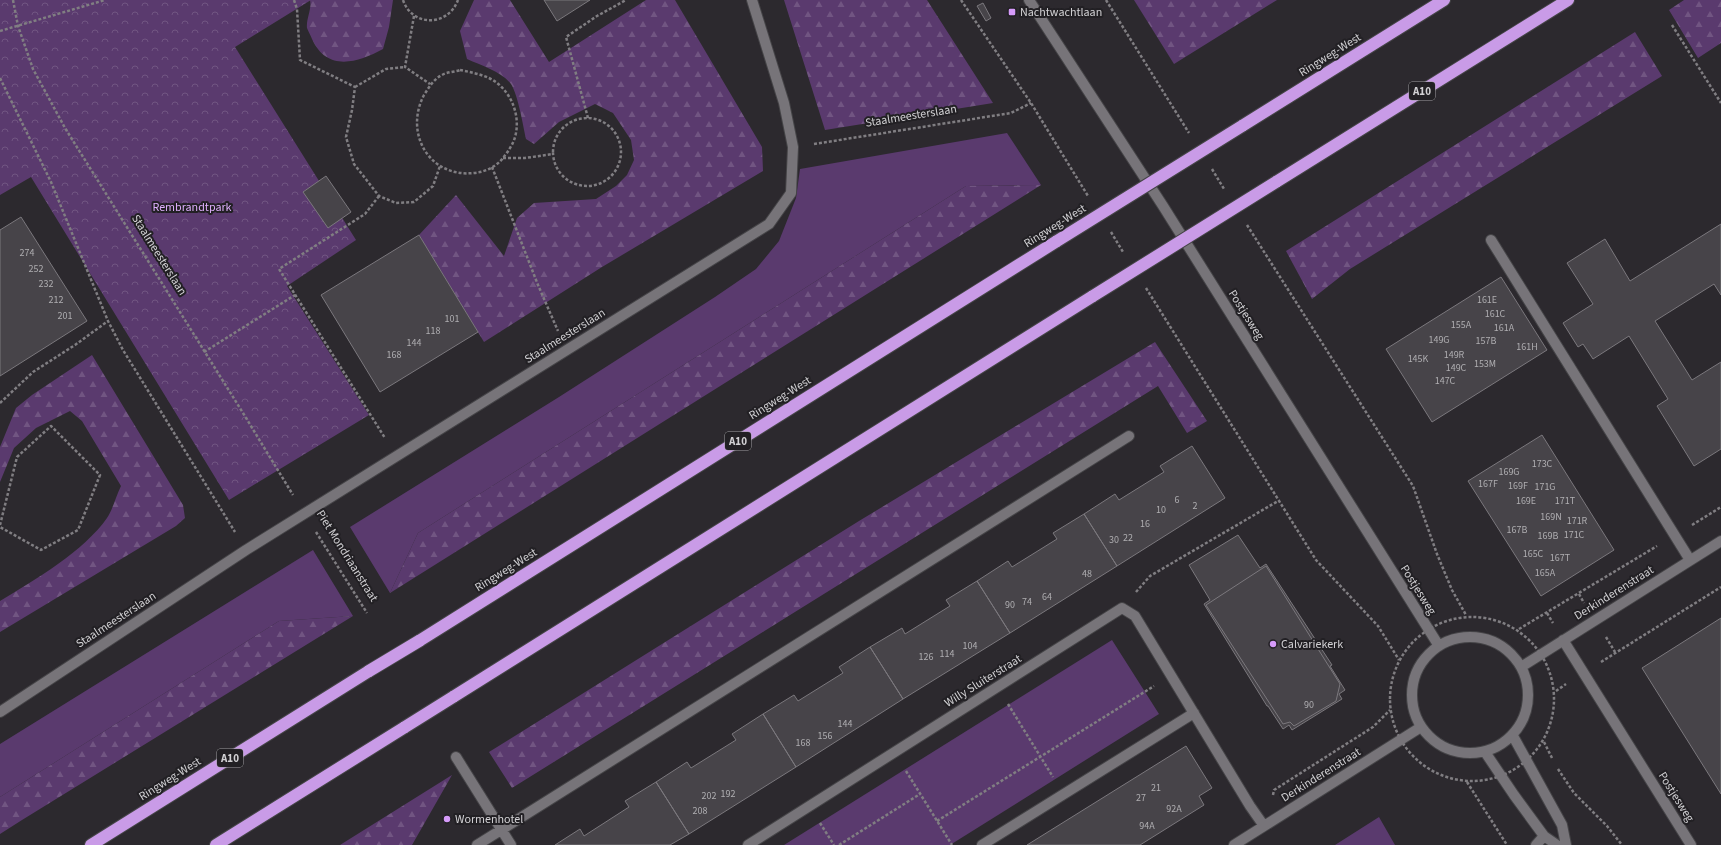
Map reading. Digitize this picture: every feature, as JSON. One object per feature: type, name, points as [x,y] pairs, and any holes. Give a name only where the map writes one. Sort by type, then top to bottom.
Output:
[{"type":"highway","name":"Ringweg-West","points":[[91,845],[419,641],[1057,240],[1444,0]]},
{"type":"highway","name":"A10","points":[[216,845],[1568,0]]},
{"type":"street","name":"Staalmeesterslaan","points":[[0,712],[246,550],[770,224],[791,193],[793,147],[784,103],[752,0]]},
{"type":"street","name":"Postjesweg","points":[[1029,0],[1162,206],[1439,646]]},
{"type":"street","points":[[1491,240],[1690,560]]},
{"type":"street","points":[[477,845],[1129,436]]},
{"type":"street","name":"Derkinderenstraat","points":[[1521,667],[1721,541]]},
{"type":"street","points":[[1122,608],[1135,616],[1250,806],[1264,826]]},
{"type":"street","name":"Willy Sluiterstraat","points":[[748,845],[1122,608]]},
{"type":"street","points":[[1475,637],[1493,642],[1509,652],[1521,667],[1527,685],[1527,705],[1521,724],[1513,736],[1498,747],[1485,752],[1461,753],[1438,744],[1421,727],[1413,706],[1413,683],[1422,662],[1439,646],[1456,639],[1475,637]]},
{"type":"street","name":"Postjesweg","points":[[1563,640],[1691,845]]},
{"type":"street","points":[[982,845],[1194,713]]},
{"type":"street","name":"Derkinderenstraat","points":[[1234,845],[1421,727]]},
{"type":"street","points":[[1513,736],[1562,825],[1566,845]]},
{"type":"street","points":[[1485,752],[1544,836],[1557,845]]},
{"type":"street","points":[[456,757],[511,845]]},
{"type":"street","points":[[1536,845],[1544,836]]},
{"type":"path","name":"Staalmeesterslaan","points":[[13,0],[18,26],[34,69],[65,128],[204,352],[244,413],[304,514]]},
{"type":"path","points":[[0,31],[105,0]]},
{"type":"path","points":[[294,0],[297,9],[300,60],[355,87]]},
{"type":"path","points":[[403,0],[406,8],[414,16],[422,20],[440,19],[447,16],[455,7],[458,0]]},
{"type":"path","points":[[588,118],[566,37],[597,16],[626,0]]},
{"type":"path","points":[[967,0],[962,1],[1031,104],[1090,198]]},
{"type":"path","points":[[1106,0],[1191,136]]},
{"type":"path","points":[[406,67],[414,16]]},
{"type":"path","points":[[1672,25],[1721,103]]},
{"type":"path","points":[[355,87],[386,69],[406,67],[430,84]]},
{"type":"path","points":[[460,70],[490,78],[503,88],[512,101],[517,116],[516,133],[511,148],[503,158],[492,167],[479,172],[466,174],[452,172],[440,166],[429,157],[421,144],[416,129],[417,115],[430,84],[442,74],[460,70]]},
{"type":"path","points":[[0,78],[50,182],[108,321],[123,350],[246,550]]},
{"type":"path","points":[[355,87],[346,137],[354,164],[379,196],[396,203],[414,202],[433,186],[440,166]]},
{"type":"path","name":"Staalmeesterslaan","points":[[793,147],[1011,113],[1031,104]]},
{"type":"path","points":[[588,118],[599,120],[609,125],[616,134],[621,145],[621,156],[618,167],[612,176],[602,183],[592,186],[581,186],[570,182],[561,175],[555,165],[553,154],[554,142],[559,132],[567,124],[577,119],[588,118]]},
{"type":"path","points":[[503,158],[525,158],[553,154]]},
{"type":"path","points":[[1208,163],[1225,190]]},
{"type":"path","points":[[492,167],[538,285],[567,350]]},
{"type":"path","points":[[379,196],[365,214],[279,269],[396,456]]},
{"type":"path","points":[[1246,224],[1413,486],[1437,554],[1452,590],[1466,616],[1489,618],[1519,629],[1541,654],[1549,669],[1556,691],[1556,708],[1551,726],[1544,742],[1552,759]]},
{"type":"path","points":[[1110,232],[1127,259]]},
{"type":"path","points":[[1144,286],[1278,502],[1316,560],[1378,626],[1399,660]]},
{"type":"path","points":[[204,352],[295,295]]},
{"type":"path","points":[[0,403],[33,372],[75,345],[108,321]]},
{"type":"path","points":[[51,426],[100,475],[78,530],[41,550],[0,526],[17,457],[51,426]]},
{"type":"path","points":[[1122,608],[1150,576],[1278,502]]},
{"type":"path","points":[[1519,629],[1721,508]]},
{"type":"path","name":"Piet Mondriaanstraat","points":[[304,514],[367,613]]},
{"type":"path","points":[[1615,652],[1721,587]]},
{"type":"path","points":[[937,821],[1172,675]]},
{"type":"path","points":[[998,687],[1064,794]]},
{"type":"path","points":[[894,752],[952,845]]},
{"type":"path","points":[[1555,765],[1574,793],[1607,826],[1622,845]]},
{"type":"path","points":[[1466,782],[1507,845]]},
{"type":"path","points":[[838,845],[920,794]]},
{"type":"green space","name":"Rembrandtpark","points":[[0,0],[311,0],[235,47],[356,240],[287,286],[369,415],[229,500],[31,177],[0,195]]},
{"type":"green space","points":[[310,0],[393,0],[389,27],[383,49],[353,61],[343,62],[326,56],[318,49],[307,28]]},
{"type":"green space","points":[[474,0],[510,0],[549,62],[646,0],[675,0],[762,147],[763,171],[602,267],[484,342],[419,235],[456,195],[504,256],[517,218],[534,203],[596,199],[616,186],[627,175],[634,160],[631,140],[613,113],[595,104],[559,122],[534,144],[526,139],[518,103],[511,84],[497,72],[467,59],[460,31]]},
{"type":"green space","points":[[784,0],[927,0],[993,103],[825,130]]},
{"type":"green space","points":[[1134,0],[1277,0],[1174,64]]},
{"type":"green space","points":[[1684,0],[1721,0],[1721,43],[1698,58],[1669,10]]},
{"type":"green space","points":[[1635,32],[1662,76],[1350,269],[1312,299],[1286,251]]},
{"type":"green space","points":[[1007,133],[1041,185],[966,186],[418,533],[390,593],[350,527],[559,397],[756,269],[779,241],[796,198],[800,169]]},
{"type":"green space","points":[[1041,185],[390,593],[418,533],[966,186]]},
{"type":"green space","points":[[1155,342],[1207,421],[1187,433],[1158,386],[512,788],[489,752],[859,521]]},
{"type":"green space","points":[[92,355],[183,505],[185,518],[176,526],[0,632],[0,601],[58,564],[86,542],[107,518],[121,486],[82,421],[70,411],[36,428],[14,448],[0,482],[0,447],[16,408],[32,395]]},
{"type":"green space","points":[[313,550],[353,616],[279,621],[0,797],[0,744]]},
{"type":"green space","points":[[353,616],[0,834],[0,797],[279,621]]},
{"type":"green space","points":[[1112,640],[1159,714],[950,845],[784,845]]},
{"type":"green space","points":[[452,775],[412,845],[340,845]]},
{"type":"green space","points":[[1379,817],[1395,845],[1335,845]]},
{"type":"building","points":[[544,0],[590,0],[557,21]]},
{"type":"building","points":[[983,3],[991,18],[986,21],[977,6]]},
{"type":"building","points":[[326,176],[351,212],[328,228],[303,192]]},
{"type":"building","points":[[21,217],[87,321],[0,376],[0,230]]},
{"type":"building","points":[[1721,224],[1721,295],[1714,284],[1655,321],[1692,380],[1721,362],[1721,449],[1694,466],[1657,406],[1668,399],[1629,336],[1593,359],[1583,344],[1578,347],[1563,323],[1593,304],[1567,263],[1605,239],[1630,281]]},
{"type":"building","points":[[419,235],[478,332],[380,392],[321,295]]},
{"type":"building","points":[[1501,277],[1547,350],[1432,422],[1386,349]]},
{"type":"building","points":[[1542,435],[1614,550],[1541,596],[1468,481]]},
{"type":"building","points":[[1192,446],[1225,498],[1117,566],[1084,514],[1115,494],[1119,500],[1164,472],[1160,466]]},
{"type":"building","points":[[1084,514],[1117,566],[1010,633],[977,581],[1008,561],[1012,567],[1057,539],[1053,533]]},
{"type":"building","name":"Calvariekerk","points":[[1238,535],[1260,568],[1266,564],[1332,665],[1330,666],[1345,690],[1339,694],[1342,699],[1292,730],[1289,725],[1283,729],[1267,706],[1204,604],[1210,600],[1189,565]]},
{"type":"building","name":"Calvariekerk","points":[[1266,566],[1340,684],[1336,701],[1294,726],[1290,722],[1283,724],[1206,605]]},
{"type":"building","points":[[977,581],[1010,633],[903,699],[870,647],[902,628],[905,634],[950,606],[946,600]]},
{"type":"building","points":[[1721,618],[1721,794],[1642,668]]},
{"type":"building","points":[[870,647],[903,699],[796,767],[763,714],[794,695],[798,701],[843,673],[839,667]]},
{"type":"building","points":[[763,714],[796,767],[689,834],[656,782],[687,762],[691,768],[736,740],[732,734]]},
{"type":"building","points":[[1186,746],[1212,788],[1199,796],[1204,805],[1140,845],[1027,845]]},
{"type":"building","points":[[656,782],[689,834],[670,845],[555,845],[580,829],[584,836],[629,807],[625,801]]},
{"type":"place","name":"Nachtwachtlaan","points":[[1012,12]]},
{"type":"place","name":"Calvariekerk","points":[[1273,644]]},
{"type":"place","name":"Wormenhotel","points":[[447,819]]}]
